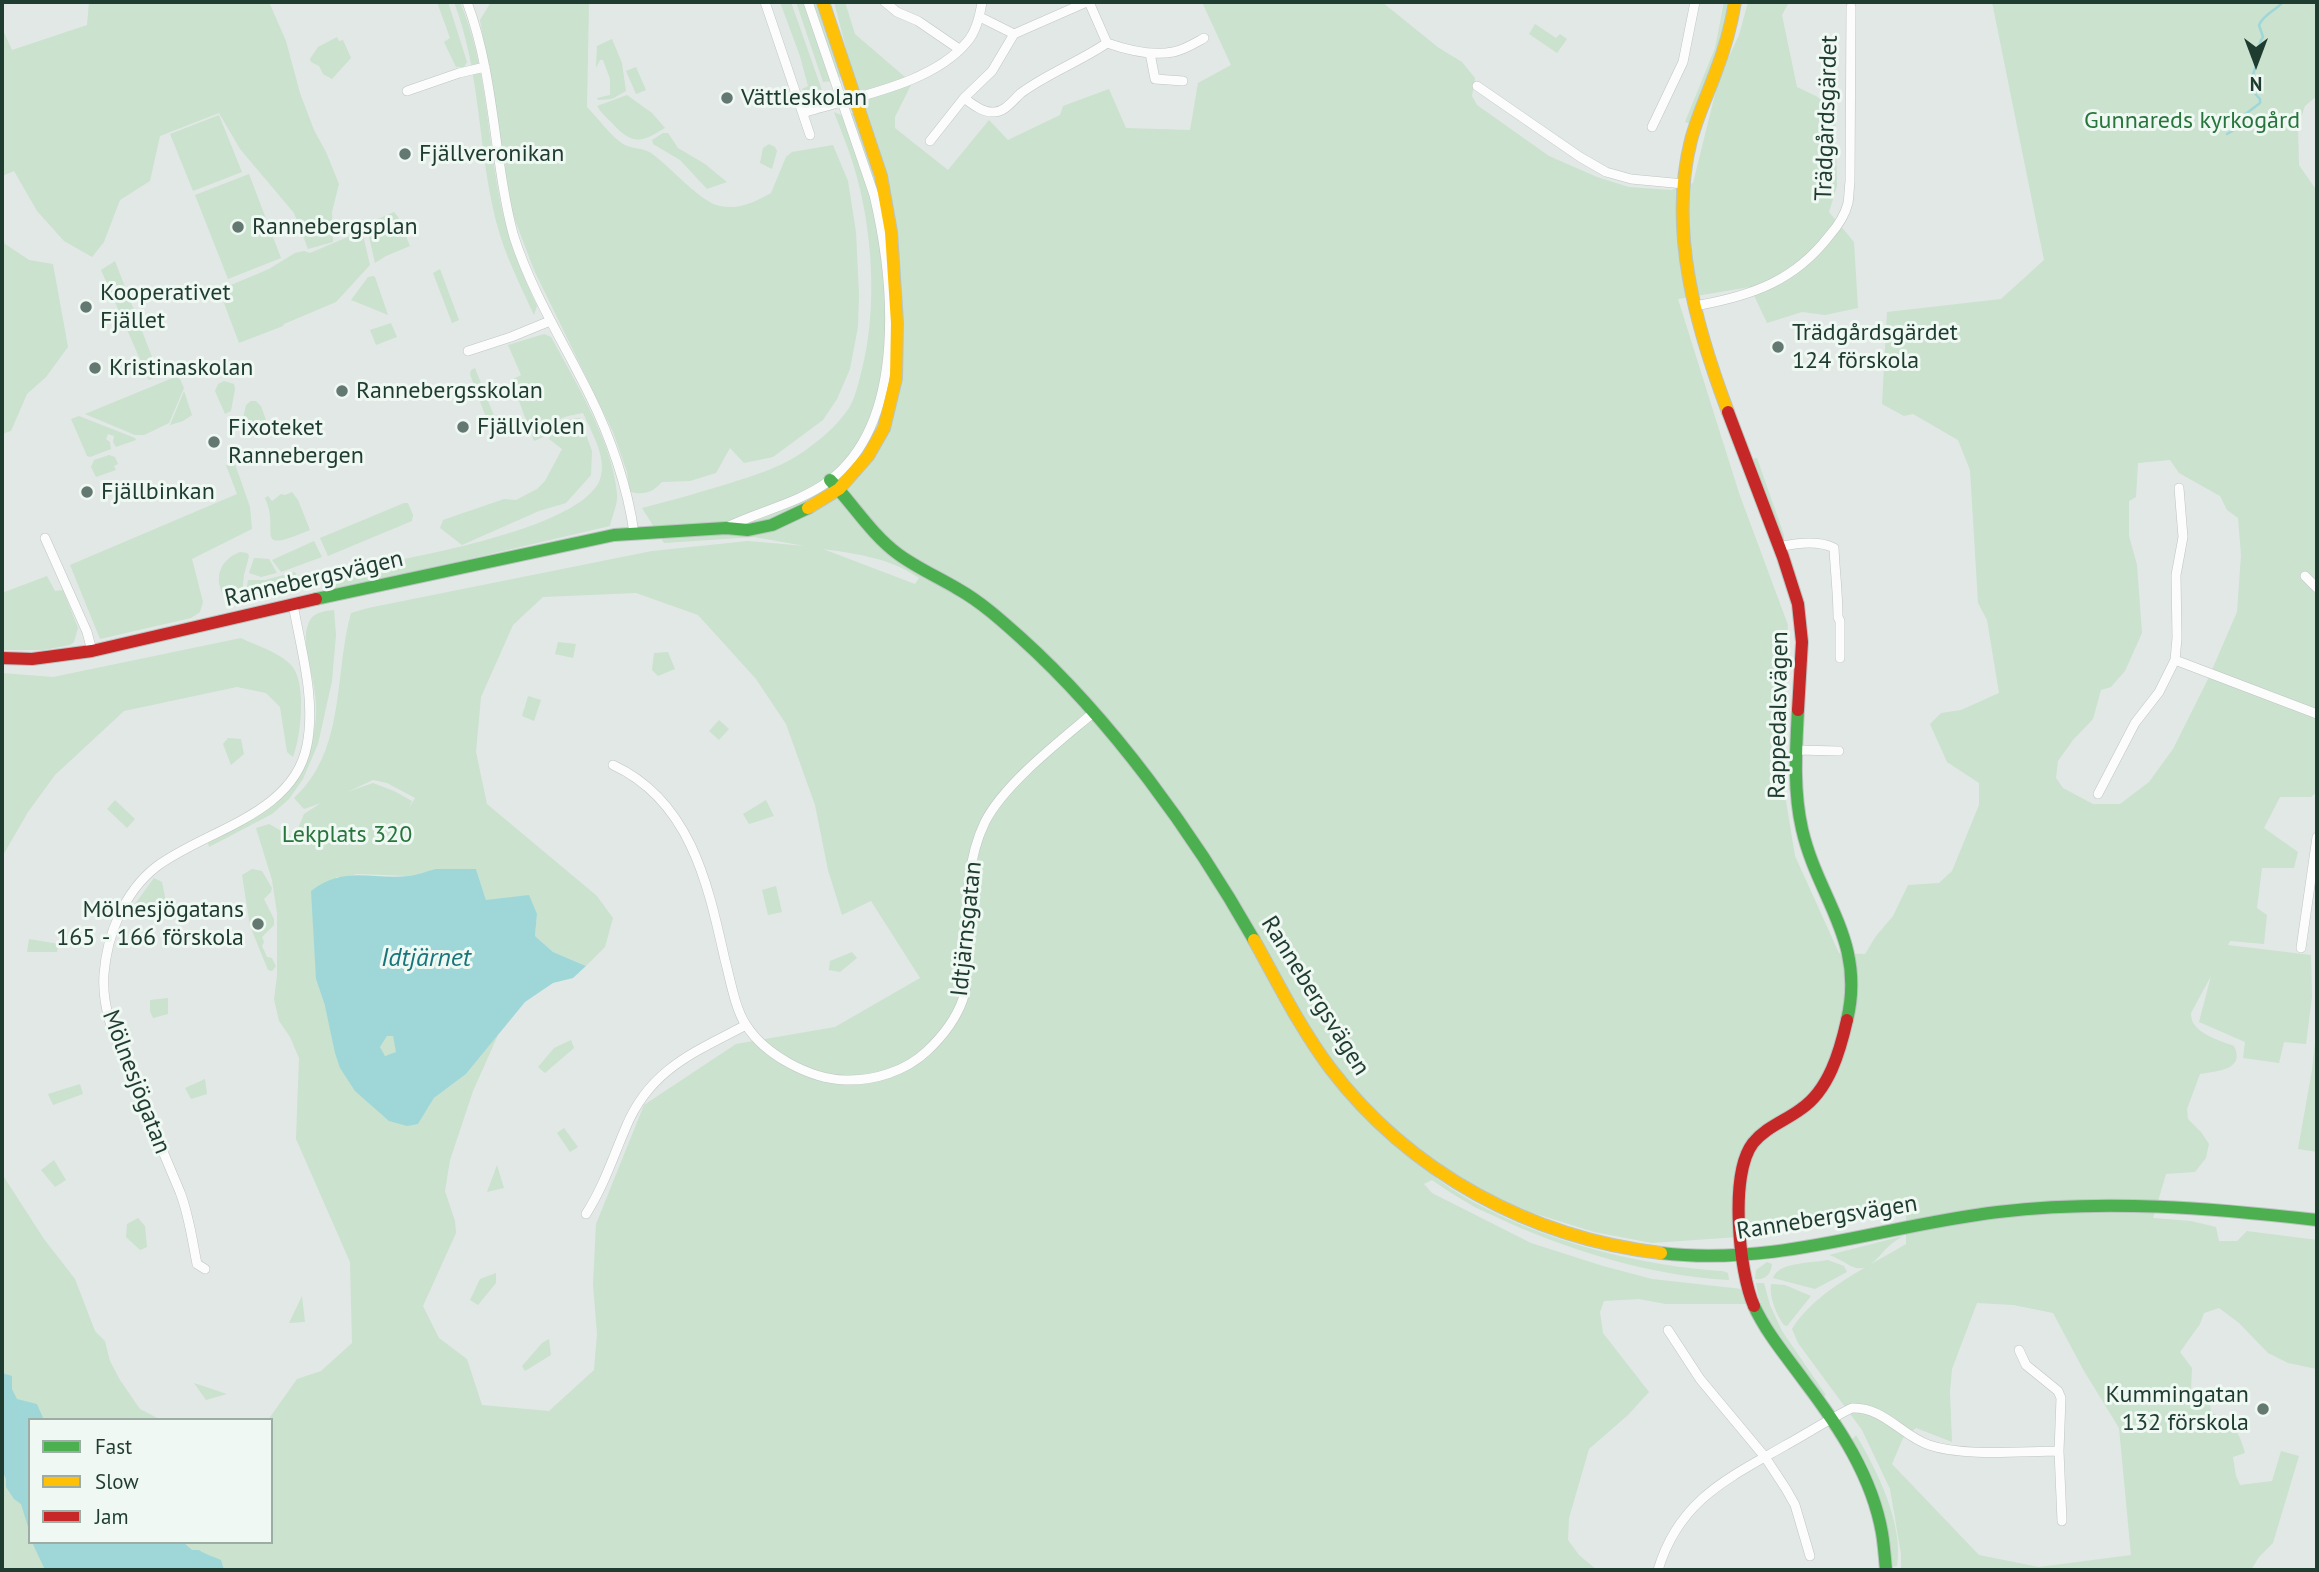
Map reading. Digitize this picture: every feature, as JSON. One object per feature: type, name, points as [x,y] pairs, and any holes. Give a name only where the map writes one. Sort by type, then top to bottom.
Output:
[{"type":"street","points":[[467,2],[485,67],[501,173],[514,236],[531,283],[604,427],[634,533]]},
{"type":"street","points":[[765,2],[810,135]]},
{"type":"street","points":[[808,2],[881,176],[894,257],[898,352],[893,397],[884,428],[869,456],[835,484]]},
{"type":"street","points":[[823,2],[848,99]]},
{"type":"street","points":[[885,2],[959,49]]},
{"type":"street","points":[[803,113],[892,86],[941,66],[968,41],[980,17],[982,2]]},
{"type":"street","points":[[930,141],[964,98],[992,71],[1014,34],[1088,2],[1107,43]]},
{"type":"street","points":[[1652,127],[1683,62],[1695,2]]},
{"type":"street","name":"Rappedalsvägen","points":[[1735,2],[1725,51],[1693,131],[1684,184],[1687,271],[1712,366],[1794,592],[1801,622],[1795,771],[1801,824],[1808,852],[1848,950],[1853,980],[1851,1003],[1828,1080],[1818,1095],[1794,1115],[1766,1130],[1755,1140],[1742,1165],[1740,1217],[1743,1255],[1752,1303],[1763,1325],[1849,1442],[1873,1496],[1884,1543],[1886,1570]]},
{"type":"street","name":"Trädgårdsgärdet","points":[[1697,305],[1739,297],[1779,280],[1811,258],[1842,218],[1848,203],[1850,182],[1851,7]]},
{"type":"street","points":[[980,17],[1014,34]]},
{"type":"street","points":[[964,98],[993,113],[1003,110],[1021,93],[1050,73],[1079,61],[1107,43],[1150,53],[1174,52],[1204,38]]},
{"type":"street","points":[[1150,53],[1156,79],[1183,81]]},
{"type":"street","points":[[407,91],[485,67]]},
{"type":"street","points":[[1477,86],[1580,158],[1606,172],[1631,179],[1684,184]]},
{"type":"street","points":[[468,351],[550,321]]},
{"type":"street","name":"Rannebergsvägen","points":[[2,659],[32,659],[92,651],[595,538],[726,527],[748,530],[802,512],[835,484],[891,548],[961,590],[1000,621],[1093,713],[1184,828],[1331,1068],[1377,1121],[1407,1148],[1443,1175],[1490,1203],[1565,1233],[1607,1245],[1691,1256],[1743,1255],[1804,1248],[1976,1215],[2069,1206],[2159,1205],[2255,1212],[2317,1220]]},
{"type":"street","points":[[2098,794],[2135,723],[2159,692],[2175,660],[2176,575],[2183,537],[2179,488]]},
{"type":"street","points":[[45,538],[76,607],[92,651]]},
{"type":"street","points":[[1779,547],[1806,543],[1827,544],[1834,548],[1840,657]]},
{"type":"street","points":[[2305,576],[2317,588]]},
{"type":"street","name":"Mölnesjögatan","points":[[205,1269],[197,1264],[190,1225],[180,1194],[110,1024],[104,992],[105,962],[118,919],[143,879],[177,853],[262,808],[277,797],[300,767],[307,748],[310,706],[293,604]]},
{"type":"street","points":[[2175,660],[2317,714]]},
{"type":"street","name":"Idtjärnsgatan","points":[[614,765],[657,798],[681,825],[692,846],[708,887],[730,978],[746,1026],[785,1061],[823,1077],[841,1080],[873,1078],[901,1069],[920,1058],[938,1041],[955,1018],[964,997],[970,864],[984,824],[994,804],[1016,780],[1093,713]]},
{"type":"street","points":[[1796,750],[1839,751]]},
{"type":"street","points":[[2301,948],[2317,837]]},
{"type":"street","points":[[586,1214],[598,1196],[612,1165],[626,1125],[650,1087],[679,1060],[746,1026]]},
{"type":"street","points":[[1668,1330],[1700,1379],[1765,1457],[1795,1505],[1810,1556]]},
{"type":"street","points":[[2019,1350],[2026,1365],[2058,1391],[2061,1398],[2059,1451],[2062,1521]]},
{"type":"street","points":[[1658,1570],[1670,1539],[1684,1516],[1719,1484],[1852,1408],[1870,1409],[1927,1445],[1943,1449],[2059,1451]]},
{"type":"green space","points":[[89,2],[269,2],[286,41],[300,93],[314,130],[339,184],[332,212],[333,242],[308,249],[294,213],[240,149],[219,113],[160,136],[150,181],[120,200],[104,242],[92,257],[64,241],[37,211],[14,171],[2,176],[2,28],[12,50],[87,25]]},
{"type":"green space","points":[[437,2],[448,2],[467,62],[464,67],[456,67],[444,42],[450,38]]},
{"type":"green space","points":[[454,2],[460,2],[469,25],[481,73],[505,224],[537,306],[534,315],[500,235],[487,177],[470,60]]},
{"type":"green space","points":[[491,2],[589,2],[587,107],[620,142],[651,153],[712,203],[734,207],[759,199],[771,193],[786,157],[792,152],[833,145],[848,181],[856,232],[858,327],[850,369],[837,399],[823,420],[773,457],[744,463],[730,448],[716,473],[690,481],[662,482],[648,492],[630,492],[627,472],[613,432],[534,270],[507,199],[480,20]]},
{"type":"green space","points":[[780,2],[791,2],[824,96],[819,100],[808,98],[802,89],[808,86]]},
{"type":"green space","points":[[796,2],[804,2],[832,81],[823,82]]},
{"type":"green space","points":[[813,2],[820,2],[845,75],[838,78]]},
{"type":"green space","points":[[834,2],[845,2],[855,34],[912,83],[895,117],[895,128],[948,170],[989,120],[1008,140],[1060,115],[1063,106],[1109,89],[1126,128],[1190,130],[1198,83],[1231,65],[1202,2],[1382,2],[1439,48],[1462,62],[1475,78],[1472,96],[1477,105],[1549,156],[1597,177],[1629,187],[1671,190],[1693,183],[1719,78],[1739,35],[1748,2],[1789,2],[1782,15],[1797,87],[1816,96],[1835,111],[1837,186],[1829,212],[1854,242],[1858,308],[1825,315],[1802,312],[1767,323],[1750,287],[1678,299],[1739,493],[1788,625],[1782,704],[1782,748],[1786,801],[1795,856],[1839,953],[1865,954],[1893,916],[1908,885],[1939,883],[1952,871],[1979,805],[1979,783],[1947,762],[1930,724],[1941,713],[1961,710],[1999,693],[1987,620],[1978,603],[1970,470],[1958,440],[1913,414],[1904,416],[1882,404],[1887,312],[2001,299],[2044,260],[1992,2],[2317,2],[2317,96],[2305,106],[2298,127],[2299,165],[2317,191],[2317,792],[2311,797],[2280,797],[2264,828],[2298,852],[2294,868],[2262,868],[2257,908],[2267,915],[2264,944],[2230,941],[2228,945],[2311,955],[2312,997],[2306,1044],[2284,1042],[2279,1063],[2243,1058],[2245,1042],[2199,1022],[2211,976],[2191,1013],[2192,1020],[2206,1035],[2234,1046],[2236,1060],[2228,1068],[2200,1074],[2187,1109],[2188,1119],[2209,1144],[2206,1158],[2195,1172],[2166,1174],[2153,1218],[2191,1221],[2216,1227],[2219,1241],[2237,1241],[2247,1231],[2317,1240],[2317,1369],[2288,1363],[2268,1353],[2239,1323],[2219,1308],[2204,1313],[2200,1324],[2180,1352],[2192,1368],[2191,1390],[2209,1392],[2211,1412],[2230,1424],[2240,1439],[2245,1453],[2233,1457],[2240,1485],[2272,1481],[2281,1451],[2299,1456],[2273,1543],[2251,1570],[1901,1570],[1901,1554],[1890,1489],[1862,1430],[1798,1343],[1792,1329],[1802,1315],[1829,1291],[1906,1244],[1906,1215],[1885,1212],[1782,1234],[1652,1243],[1594,1232],[1498,1202],[1447,1171],[1436,1178],[1466,1198],[1535,1230],[1612,1254],[1688,1268],[1723,1271],[1728,1273],[1729,1280],[1669,1273],[1608,1259],[1519,1227],[1477,1208],[1432,1180],[1424,1184],[1432,1193],[1531,1243],[1652,1279],[1742,1289],[1748,1304],[1666,1304],[1639,1299],[1604,1301],[1600,1312],[1603,1333],[1649,1392],[1628,1415],[1589,1449],[1569,1518],[1568,1540],[1579,1555],[1597,1570],[2,1570],[2,1174],[44,1239],[75,1279],[95,1331],[105,1341],[110,1361],[120,1380],[140,1409],[157,1418],[28,1418],[28,1544],[273,1544],[273,1418],[269,1418],[297,1379],[321,1371],[352,1343],[350,1262],[296,1139],[299,1058],[279,1021],[274,999],[277,976],[277,913],[272,880],[256,828],[269,824],[294,838],[304,814],[321,803],[304,809],[294,798],[311,779],[330,735],[351,613],[652,551],[748,541],[805,546],[754,537],[664,543],[642,508],[724,485],[780,465],[821,438],[849,408],[866,349],[870,323],[871,270],[866,217],[860,191],[850,153],[834,112],[843,116],[862,110]],"holes":[[[2170,460],[2179,473],[2220,496],[2227,510],[2238,518],[2241,555],[2237,612],[2173,749],[2149,782],[2120,804],[2093,804],[2063,788],[2056,778],[2058,761],[2093,719],[2101,690],[2111,687],[2125,671],[2142,633],[2137,565],[2129,536],[2129,501],[2136,497],[2138,463]],[[823,549],[885,561],[919,578],[915,584]],[[636,593],[698,615],[756,679],[786,724],[815,805],[828,870],[842,915],[871,901],[920,978],[835,1027],[736,1044],[644,1105],[596,1224],[593,1284],[597,1334],[594,1370],[549,1411],[482,1405],[467,1359],[439,1338],[423,1306],[456,1233],[445,1191],[450,1160],[473,1091],[498,1035],[466,1074],[434,1098],[418,1124],[325,1006],[316,979],[336,877],[357,874],[409,876],[476,869],[486,900],[537,914],[535,936],[553,952],[586,966],[605,947],[613,918],[597,896],[487,804],[476,752],[481,697],[513,625],[543,597]],[[373,780],[387,783],[415,798],[409,808],[412,801],[373,783],[347,792]],[[1977,1303],[2013,1305],[2053,1313],[2119,1428],[2131,1555],[2039,1567],[1979,1555],[1892,1464],[1903,1438],[1916,1428],[1952,1442],[1952,1369]]]},
{"type":"green space","points":[[1724,2],[1729,2],[1725,31],[1691,124],[1685,122],[1715,48]]},
{"type":"green space","points":[[1535,24],[1556,38],[1560,34],[1567,39],[1557,53],[1529,34]]},
{"type":"green space","points":[[337,37],[339,41],[343,40],[351,58],[332,79],[323,74],[319,66],[310,59],[318,47]]},
{"type":"green space","points":[[612,39],[622,63],[626,91],[612,99],[598,100],[597,98],[610,95],[610,79],[603,60],[600,60],[596,68],[597,46]]},
{"type":"green space","points":[[636,67],[646,90],[636,94],[626,71]]},
{"type":"green space","points":[[627,95],[652,113],[665,128],[643,139],[631,138],[619,130],[597,106]]},
{"type":"green space","points":[[219,115],[242,172],[193,191],[170,134]]},
{"type":"green space","points":[[668,133],[678,148],[705,164],[727,182],[707,189],[680,160],[653,144],[652,140]]},
{"type":"green space","points":[[769,144],[777,151],[772,169],[760,163],[763,148]]},
{"type":"green space","name":"Rannebergsplan","points":[[249,174],[281,258],[228,279],[195,195]]},
{"type":"green space","points":[[394,212],[410,246],[375,263],[367,228],[372,226],[371,222]]},
{"type":"green space","points":[[362,231],[370,265],[336,302],[239,343],[219,290],[269,269],[295,253],[310,253]]},
{"type":"green space","points":[[2,237],[5,244],[29,260],[53,264],[68,347],[46,377],[27,394],[11,431],[2,434]]},
{"type":"green space","points":[[115,261],[159,375],[149,380],[101,270]]},
{"type":"green space","points":[[440,269],[459,320],[452,323],[433,273]]},
{"type":"green space","points":[[373,276],[388,315],[351,300],[368,277]]},
{"type":"green space","points":[[391,323],[397,337],[376,345],[370,330]]},
{"type":"green space","points":[[544,334],[551,337],[571,373],[592,413],[608,454],[617,494],[610,526],[336,590],[332,573],[434,553],[516,531],[552,517],[580,502],[598,484],[601,457],[583,413],[560,419],[546,436],[534,441],[511,380],[521,375],[508,345]]},
{"type":"green space","points":[[475,368],[502,436],[493,437],[470,374]]},
{"type":"green space","points":[[175,377],[180,379],[184,388],[169,423],[144,435],[135,435],[85,414]]},
{"type":"green space","points":[[224,381],[234,384],[235,389],[231,411],[225,414],[215,391],[218,384]]},
{"type":"green space","points":[[184,391],[192,415],[170,425]]},
{"type":"green space","points":[[256,401],[261,406],[266,420],[263,424],[242,423],[246,405]]},
{"type":"green space","points":[[79,416],[136,440],[116,447],[114,436],[108,434],[106,439],[110,442],[111,449],[87,456],[71,419]]},
{"type":"green space","points":[[580,418],[592,451],[591,475],[566,503],[539,511],[462,545],[440,528],[443,520],[504,499],[516,500],[537,489],[545,481],[562,449],[549,439],[554,428],[564,421]]},
{"type":"green space","points":[[109,455],[115,457],[118,464],[114,466],[116,470],[96,477],[91,467],[94,460]]},
{"type":"green space","points":[[1757,458],[1784,540],[1753,460]]},
{"type":"green space","points":[[235,464],[250,507],[252,529],[192,559],[203,602],[200,612],[191,618],[100,639],[70,565],[237,494],[226,465]]},
{"type":"green space","points":[[292,492],[310,530],[274,540],[265,498],[268,496],[272,501],[281,494]]},
{"type":"green space","points":[[408,503],[413,515],[412,521],[328,556],[320,538]]},
{"type":"green space","points":[[314,541],[322,557],[281,572],[272,560]]},
{"type":"green space","points":[[240,552],[249,556],[242,593],[225,598],[219,584],[220,571],[227,560]]},
{"type":"green space","points":[[254,558],[269,559],[277,573],[261,577],[249,573]]},
{"type":"green space","points":[[295,572],[299,582],[255,592],[247,587],[248,580],[265,580]]},
{"type":"green space","points":[[47,576],[55,591],[63,590],[78,628],[74,642],[43,650],[2,650],[2,593]]},
{"type":"green space","points":[[334,610],[336,635],[332,681],[318,744],[303,779],[289,799],[272,814],[209,847],[208,843],[265,809],[298,773],[312,742],[316,718],[315,694],[306,646],[307,628],[315,615]]},
{"type":"green space","points":[[241,638],[278,655],[295,671],[299,681],[301,708],[293,757],[287,752],[280,707],[266,693],[237,687],[124,711],[55,775],[28,812],[2,857],[2,673],[53,677]]},
{"type":"green space","points":[[558,642],[576,644],[573,658],[555,654]]},
{"type":"green space","points":[[668,652],[675,669],[658,676],[652,670],[654,653]]},
{"type":"green space","points":[[528,696],[541,700],[534,721],[522,716]]},
{"type":"green space","points":[[719,720],[729,729],[719,740],[709,731]]},
{"type":"green space","points":[[228,738],[241,739],[244,754],[231,765],[223,744]]},
{"type":"green space","points":[[115,800],[135,819],[127,828],[107,809]]},
{"type":"green space","points":[[766,800],[774,816],[749,824],[743,814]]},
{"type":"green space","points":[[252,869],[262,871],[272,888],[264,899],[274,919],[274,925],[262,937],[262,946],[267,957],[272,958],[276,966],[272,971],[268,970],[250,926],[242,875]]},
{"type":"green space","points":[[154,878],[162,882],[164,907],[135,910],[133,914],[129,912]]},
{"type":"green space","points":[[776,886],[782,912],[768,915],[762,890]]},
{"type":"green space","points":[[29,939],[59,944],[57,952],[27,952]]},
{"type":"green space","points":[[852,952],[857,958],[840,972],[829,970],[830,961]]},
{"type":"green space","points":[[168,998],[168,1014],[153,1018],[150,1000]]},
{"type":"green space","points":[[2317,1024],[2317,1152],[2298,1149]]},
{"type":"green space","points":[[387,1036],[393,1036],[397,1053],[384,1056],[380,1047]]},
{"type":"green space","points":[[571,1040],[574,1048],[545,1073],[538,1067],[554,1048]]},
{"type":"green space","points":[[205,1079],[207,1094],[191,1099],[185,1088]]},
{"type":"green space","points":[[80,1084],[83,1094],[53,1105],[48,1094]]},
{"type":"green space","points":[[564,1128],[578,1147],[570,1152],[557,1133]]},
{"type":"green space","points":[[54,1160],[66,1180],[55,1187],[41,1170]]},
{"type":"green space","points":[[497,1165],[504,1188],[487,1192]]},
{"type":"green space","points":[[138,1218],[145,1226],[147,1247],[140,1250],[126,1237],[127,1224]]},
{"type":"green space","points":[[1903,1236],[1866,1267],[1856,1268],[1829,1255]]},
{"type":"green space","points":[[1828,1260],[1844,1266],[1847,1272],[1815,1289],[1773,1278],[1788,1266]]},
{"type":"green space","points":[[1767,1262],[1772,1264],[1769,1274],[1765,1278],[1755,1279],[1756,1270]]},
{"type":"green space","points":[[496,1273],[496,1283],[478,1305],[470,1300],[480,1279]]},
{"type":"green space","points":[[1756,1283],[1764,1283],[1770,1305],[1782,1331],[1826,1395],[1822,1397],[1773,1329],[1759,1299]]},
{"type":"green space","points":[[1771,1284],[1785,1285],[1811,1296],[1787,1326],[1776,1311]]},
{"type":"green space","points":[[302,1296],[305,1322],[289,1323]]},
{"type":"green space","points":[[549,1339],[551,1355],[525,1371],[522,1366],[542,1343]]},
{"type":"green space","points":[[194,1383],[227,1394],[206,1400]]},
{"type":"green space","points":[[1856,1435],[1880,1481],[1893,1516],[1898,1550],[1897,1566],[1893,1567],[1885,1517],[1875,1485],[1852,1440]]},
{"type":"water","name":"Idtjärnet","points":[[436,869],[476,869],[486,900],[529,895],[537,914],[535,936],[553,952],[586,966],[573,978],[553,983],[525,1002],[466,1074],[434,1098],[418,1124],[407,1126],[389,1121],[355,1091],[340,1068],[316,979],[311,891],[335,878],[358,875],[409,876]],"holes":[[[387,1036],[393,1036],[396,1052],[385,1056],[380,1047]]]},
{"type":"water","points":[[2,1373],[12,1376],[12,1389],[17,1399],[37,1404],[43,1418],[28,1418],[28,1527],[21,1504],[6,1487],[2,1470]]},
{"type":"water","points":[[33,1544],[185,1544],[192,1550],[199,1550],[221,1560],[224,1570],[45,1570]]},
{"type":"waterway","points":[[2227,134],[2234,130],[2239,119],[2260,103],[2260,99],[2250,88],[2263,37],[2259,25],[2283,2]]},
{"type":"traffic: fast","points":[[830,480],[888,546],[991,612],[1087,704],[1178,819],[1254,940]]},
{"type":"traffic: fast","points":[[316,599],[614,535],[726,528],[748,530],[772,525],[808,508]]},
{"type":"traffic: fast","points":[[1798,710],[1796,770],[1799,814],[1809,854],[1845,943],[1851,992],[1847,1020]]},
{"type":"traffic: fast","points":[[1661,1253],[1704,1256],[1789,1250],[1956,1218],[2038,1208],[2158,1207],[2317,1220]]},
{"type":"traffic: fast","points":[[1754,1306],[1771,1336],[1830,1417],[1862,1472],[1877,1512],[1886,1570]]},
{"type":"traffic: slow","points":[[808,508],[839,489],[868,456],[884,428],[896,378],[897,323],[891,232],[881,176],[823,2]]},
{"type":"traffic: slow","points":[[1728,412],[1696,312],[1684,243],[1683,209],[1691,140],[1724,48],[1735,2]]},
{"type":"traffic: slow","points":[[1254,940],[1299,1021],[1330,1068],[1362,1105],[1397,1139],[1436,1169],[1520,1216],[1566,1233],[1661,1253]]},
{"type":"traffic: jam","points":[[1728,412],[1798,604],[1802,642],[1798,710]]},
{"type":"traffic: jam","points":[[2,658],[32,659],[92,651],[316,599]]},
{"type":"traffic: jam","points":[[1754,1306],[1744,1271],[1739,1223],[1741,1177],[1746,1158],[1758,1137],[1801,1109],[1819,1091],[1837,1057],[1847,1020]]},
{"type":"place","name":"Vättleskolan","points":[[727,98]]},
{"type":"place","name":"Fjällveronikan","points":[[405,154]]},
{"type":"place","name":"Rannebergsplan","points":[[238,227]]},
{"type":"place","name":"Kooperativet Fjället","points":[[86,307]]},
{"type":"place","name":"Trädgårdsgärdet 124 förskola","points":[[1778,347]]},
{"type":"place","name":"Kristinaskolan","points":[[95,368]]},
{"type":"place","name":"Rannebergsskolan","points":[[342,391]]},
{"type":"place","name":"Fjällviolen","points":[[463,427]]},
{"type":"place","name":"Fixoteket Rannebergen","points":[[214,442]]},
{"type":"place","name":"Fjällbinkan","points":[[87,492]]},
{"type":"place","name":"Mölnesjögatans 165 - 166 förskola","points":[[258,924]]},
{"type":"place","name":"Kummingatan 132 förskola","points":[[2263,1409]]},
{"type":"park label","name":"Gunnareds kyrkogård","points":[[2192,121]]},
{"type":"park label","name":"Lekplats 320","points":[[347,835]]}]
